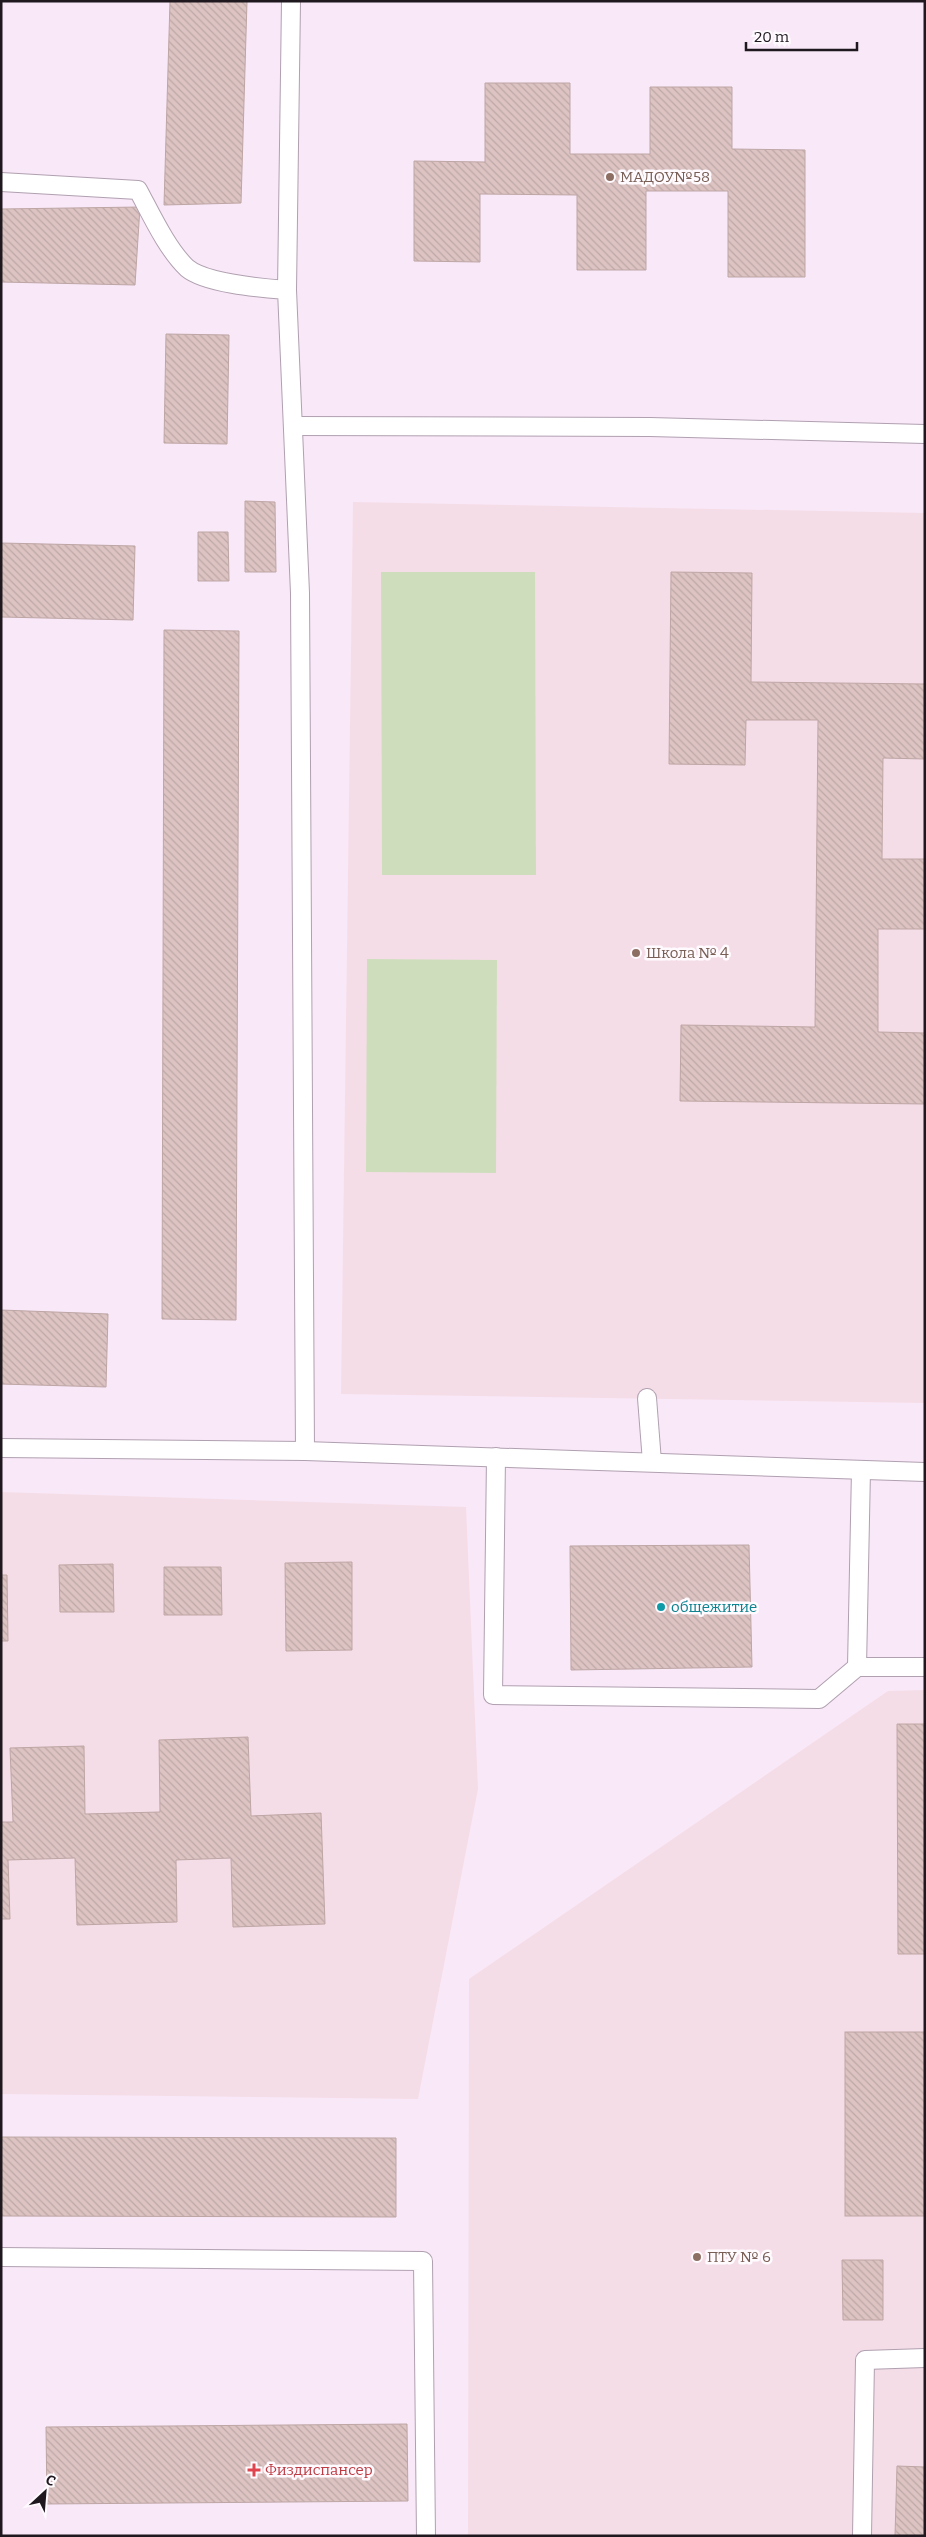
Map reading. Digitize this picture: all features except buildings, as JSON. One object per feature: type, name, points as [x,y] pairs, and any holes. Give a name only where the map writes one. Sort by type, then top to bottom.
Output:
[{"type":"lane","points":[[291,1],[287,290],[300,593],[304,1452]]},
{"type":"lane","points":[[1,182],[138,190],[166,239],[188,269],[216,280],[287,290]]},
{"type":"lane","points":[[293,426],[640,427],[925,434]]},
{"type":"lane","points":[[647,1398],[652,1462]]},
{"type":"lane","points":[[1,1448],[304,1452],[925,1472]]},
{"type":"lane","points":[[496,1458],[493,1695],[820,1698],[857,1667],[925,1667]]},
{"type":"lane","points":[[857,1667],[861,1470]]},
{"type":"lane","points":[[1,2257],[423,2261],[426,2536]]},
{"type":"lane","points":[[862,2536],[865,2360],[925,2358]]},
{"type":"shaded area","name":"Школа № 4","points":[[353,502],[925,513],[925,1403],[341,1394]]},
{"type":"shaded area","points":[[1,1492],[466,1507],[478,1789],[418,2099],[1,2094]]},
{"type":"shaded area","name":"ПТУ № 6","points":[[925,1690],[925,2536],[468,2536],[469,1979],[888,1691]]},
{"type":"green space","points":[[381,572],[535,572],[536,875],[382,875]]},
{"type":"green space","points":[[367,959],[497,960],[496,1173],[366,1172]]},
{"type":"place","name":"МАДОУ№58","points":[[610,177]]},
{"type":"place","name":"Школа № 4","points":[[636,953]]},
{"type":"place","name":"общежитие","points":[[661,1607]]},
{"type":"place","name":"ПТУ № 6","points":[[697,2257]]},
{"type":"place","name":"Физдиспансер","points":[[254,2470]]}]
